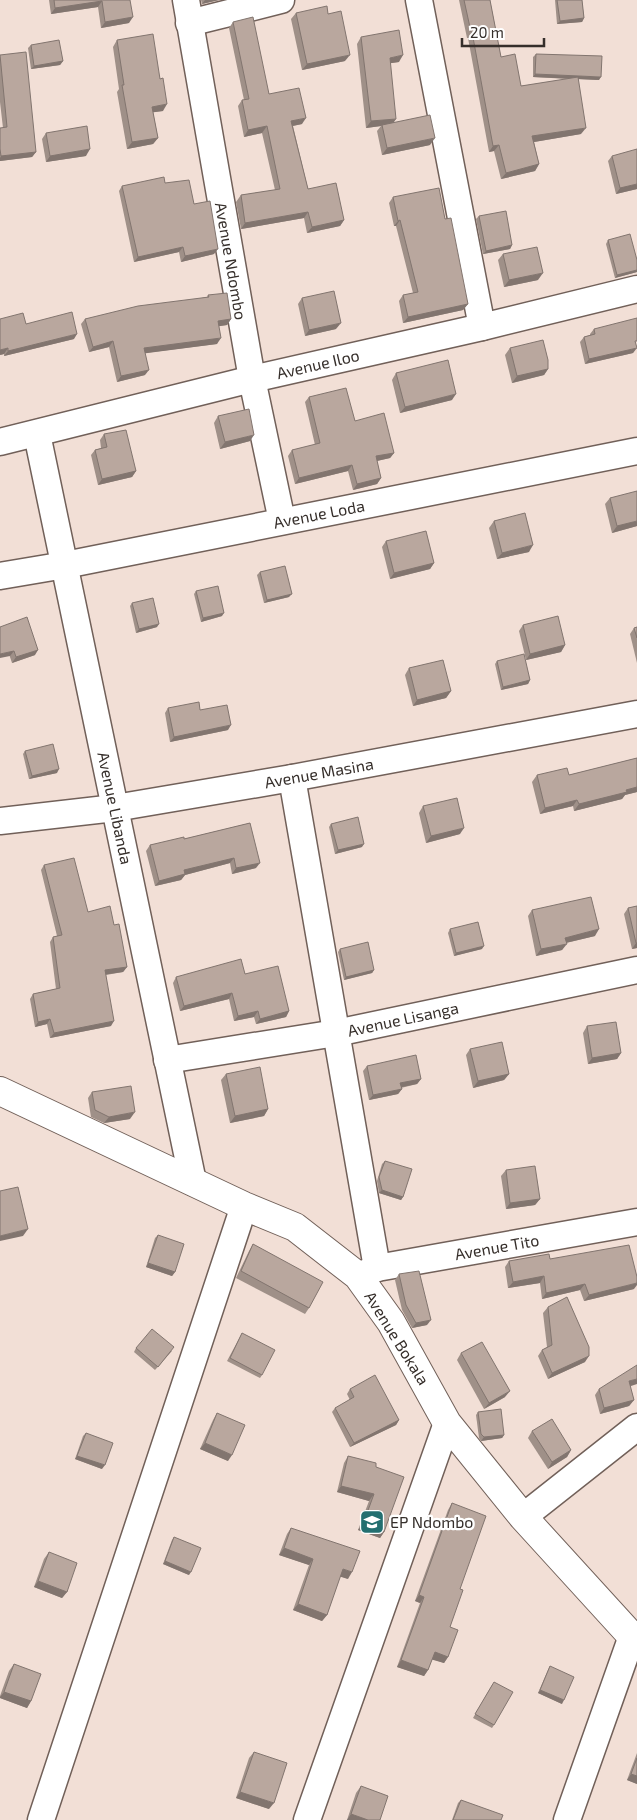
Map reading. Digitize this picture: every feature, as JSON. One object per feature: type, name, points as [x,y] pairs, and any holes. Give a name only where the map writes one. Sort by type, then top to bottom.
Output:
[{"type":"street","points":[[187,12],[281,0]]},
{"type":"street","points":[[419,0],[482,327]]},
{"type":"street","name":"Avenue Ndombo","points":[[187,12],[252,379],[282,521]]},
{"type":"street","name":"Avenue Iloo","points":[[0,442],[252,379],[482,327],[637,289]]},
{"type":"street","name":"Avenue Libanda","points":[[37,434],[193,1182]]},
{"type":"street","name":"Avenue Loda","points":[[0,576],[65,565],[637,451]]},
{"type":"street","name":"Avenue Masina","points":[[0,821],[115,808],[292,778],[637,714]]},
{"type":"street","points":[[292,778],[336,1033],[367,1272]]},
{"type":"street","name":"Avenue Lisanga","points":[[167,1060],[336,1033],[637,970]]},
{"type":"street","name":"Avenue Bokala","points":[[0,1091],[244,1206],[295,1227],[367,1272],[391,1322],[447,1422],[523,1517],[635,1639]]},
{"type":"street","points":[[41,1820],[244,1206]]},
{"type":"street","name":"Avenue Tito","points":[[367,1272],[637,1222]]},
{"type":"street","points":[[307,1820],[447,1422]]},
{"type":"street","points":[[523,1517],[637,1427]]},
{"type":"street","points":[[567,1820],[635,1639]]},
{"type":"building","points":[[54,0],[130,0],[133,17],[105,22],[102,1],[55,8]]},
{"type":"building","points":[[464,0],[490,0],[501,57],[515,54],[521,86],[578,77],[586,128],[532,136],[539,164],[506,173],[499,145],[493,146],[472,32]]},
{"type":"building","points":[[557,0],[582,0],[584,18],[560,21]]},
{"type":"building","points":[[327,6],[328,14],[341,11],[350,55],[307,64],[296,13]]},
{"type":"building","points":[[253,17],[269,94],[299,88],[306,118],[291,121],[308,189],[336,183],[344,220],[312,227],[308,212],[245,223],[241,195],[280,189],[267,126],[248,130],[242,100],[249,99],[233,22]]},
{"type":"building","points":[[399,30],[403,55],[390,58],[396,119],[371,121],[361,37]]},
{"type":"building","points":[[153,34],[160,79],[163,78],[167,104],[152,107],[158,138],[132,142],[122,85],[124,85],[117,40]]},
{"type":"building","points":[[59,40],[63,61],[34,66],[31,45]]},
{"type":"building","points":[[26,52],[36,152],[1,156],[0,128],[7,127],[0,55]]},
{"type":"building","points":[[536,54],[602,56],[601,77],[535,74]]},
{"type":"building","points":[[430,115],[435,138],[387,148],[382,125]]},
{"type":"building","points":[[87,126],[90,149],[50,156],[46,133]]},
{"type":"building","points":[[637,149],[637,184],[620,188],[612,156]]},
{"type":"building","points":[[164,177],[165,183],[189,180],[194,204],[210,201],[218,249],[185,256],[183,247],[138,257],[122,186]]},
{"type":"building","points":[[439,188],[445,219],[451,218],[468,304],[408,317],[403,295],[418,292],[393,197]]},
{"type":"building","points":[[506,211],[512,245],[486,251],[479,216]]},
{"type":"building","points":[[630,234],[637,260],[637,270],[617,275],[608,240]]},
{"type":"building","points":[[537,247],[543,273],[509,280],[503,254]]},
{"type":"building","points":[[334,291],[341,323],[309,330],[302,298]]},
{"type":"building","points":[[227,293],[231,319],[218,321],[221,338],[144,348],[149,370],[121,376],[113,341],[93,347],[85,319],[138,306]]},
{"type":"building","points":[[72,312],[77,334],[8,351],[8,348],[0,350],[0,319],[23,313],[26,324]]},
{"type":"building","points":[[637,318],[637,341],[635,341],[637,348],[589,359],[584,337],[595,334],[594,329]]},
{"type":"building","points":[[543,340],[548,360],[548,369],[517,376],[510,348]]},
{"type":"building","points":[[448,360],[456,394],[405,407],[396,373]]},
{"type":"building","points":[[346,388],[355,421],[384,413],[394,453],[376,456],[381,478],[357,484],[352,465],[299,478],[292,450],[320,443],[309,397]]},
{"type":"building","points":[[249,409],[254,435],[225,442],[218,416]]},
{"type":"building","points":[[126,430],[136,471],[102,479],[95,450],[107,447],[104,434]]},
{"type":"building","points":[[637,491],[637,521],[617,526],[610,498]]},
{"type":"building","points":[[525,513],[533,545],[502,553],[494,521]]},
{"type":"building","points":[[426,531],[434,563],[394,573],[386,541]]},
{"type":"building","points":[[285,566],[292,594],[267,600],[260,572]]},
{"type":"building","points":[[218,586],[224,613],[203,618],[196,591]]},
{"type":"building","points":[[153,598],[159,624],[139,629],[132,603]]},
{"type":"building","points":[[558,616],[565,645],[530,654],[523,625]]},
{"type":"building","points":[[27,617],[38,650],[16,657],[14,651],[0,654],[0,627]]},
{"type":"building","points":[[637,627],[637,638],[634,628]]},
{"type":"building","points":[[524,654],[530,680],[503,687],[497,661]]},
{"type":"building","points":[[443,660],[451,691],[417,700],[409,668]]},
{"type":"building","points":[[199,702],[200,710],[227,705],[231,725],[174,737],[168,708]]},
{"type":"building","points":[[53,744],[59,769],[32,776],[25,751]]},
{"type":"building","points":[[637,758],[637,787],[626,790],[627,792],[579,804],[577,800],[545,808],[537,775],[567,768],[569,775]]},
{"type":"building","points":[[457,798],[464,828],[431,836],[423,806]]},
{"type":"building","points":[[358,817],[364,844],[338,850],[331,824]]},
{"type":"building","points":[[250,823],[260,863],[236,868],[234,858],[184,870],[185,874],[159,881],[150,845]]},
{"type":"building","points":[[74,858],[88,912],[110,906],[114,925],[119,924],[127,967],[105,970],[114,1021],[54,1033],[50,1019],[38,1022],[33,994],[60,988],[53,937],[62,935],[44,865]]},
{"type":"building","points":[[591,897],[599,929],[565,938],[567,944],[541,949],[532,910]]},
{"type":"building","points":[[637,906],[637,943],[636,943],[628,908]]},
{"type":"building","points":[[478,922],[484,946],[456,953],[450,929]]},
{"type":"building","points":[[368,942],[374,970],[346,977],[340,949]]},
{"type":"building","points":[[241,959],[245,974],[278,966],[289,1011],[260,1019],[258,1011],[238,1016],[232,993],[184,1006],[176,977]]},
{"type":"building","points":[[616,1022],[621,1053],[592,1058],[587,1026]]},
{"type":"building","points":[[502,1042],[509,1074],[478,1081],[470,1049]]},
{"type":"building","points":[[416,1055],[421,1079],[400,1083],[402,1089],[373,1095],[367,1066]]},
{"type":"building","points":[[260,1067],[268,1109],[235,1116],[226,1074]]},
{"type":"building","points":[[131,1086],[135,1112],[109,1117],[95,1110],[92,1092]]},
{"type":"building","points":[[385,1161],[412,1169],[403,1197],[382,1190],[379,1177]]},
{"type":"building","points":[[535,1166],[540,1199],[510,1203],[506,1170]]},
{"type":"building","points":[[18,1187],[28,1229],[0,1236],[0,1191]]},
{"type":"building","points":[[158,1235],[184,1244],[175,1272],[148,1263]]},
{"type":"building","points":[[253,1244],[323,1282],[309,1308],[241,1271]]},
{"type":"building","points":[[629,1245],[637,1283],[589,1295],[585,1284],[546,1293],[544,1276],[513,1282],[509,1261],[549,1254],[550,1259]]},
{"type":"building","points":[[419,1271],[431,1320],[416,1323],[406,1305],[399,1274]]},
{"type":"building","points":[[567,1297],[589,1347],[589,1356],[552,1373],[542,1350],[552,1345],[548,1307]]},
{"type":"building","points":[[152,1329],[174,1347],[158,1367],[136,1348]]},
{"type":"building","points":[[242,1333],[275,1350],[262,1375],[230,1358]]},
{"type":"building","points":[[482,1342],[510,1391],[489,1403],[461,1353]]},
{"type":"building","points":[[637,1365],[637,1379],[629,1381],[634,1400],[604,1408],[599,1389]]},
{"type":"building","points":[[375,1375],[399,1420],[354,1443],[335,1408],[354,1397],[350,1389]]},
{"type":"building","points":[[501,1409],[504,1435],[484,1437],[481,1434],[478,1412]]},
{"type":"building","points":[[217,1413],[245,1425],[232,1455],[205,1443]]},
{"type":"building","points":[[552,1419],[571,1450],[552,1462],[532,1431]]},
{"type":"building","points":[[86,1433],[113,1443],[105,1465],[77,1456]]},
{"type":"building","points":[[348,1456],[376,1463],[376,1467],[404,1477],[384,1532],[363,1524],[374,1494],[341,1486]]},
{"type":"building","points":[[452,1503],[486,1516],[460,1589],[463,1590],[450,1627],[458,1630],[448,1657],[435,1652],[428,1670],[401,1660],[424,1597],[419,1595]]},
{"type":"building","points":[[291,1528],[360,1551],[352,1572],[343,1569],[327,1615],[298,1604],[313,1559],[284,1548]]},
{"type":"building","points":[[174,1537],[201,1548],[191,1572],[165,1561]]},
{"type":"building","points":[[49,1552],[77,1563],[67,1592],[38,1581]]},
{"type":"building","points":[[14,1664],[41,1674],[31,1701],[4,1692]]},
{"type":"building","points":[[550,1666],[574,1677],[564,1700],[540,1690]]},
{"type":"building","points":[[494,1682],[513,1692],[494,1725],[475,1714]]},
{"type":"building","points":[[254,1752],[287,1763],[274,1803],[240,1792]]},
{"type":"building","points":[[637,1758],[637,1776],[631,1774]]},
{"type":"building","points":[[361,1786],[388,1796],[380,1820],[368,1820],[351,1814]]},
{"type":"building","points":[[461,1800],[503,1815],[501,1820],[453,1820]]},
{"type":"place","name":"EP Ndombo","points":[[372,1522]]}]
